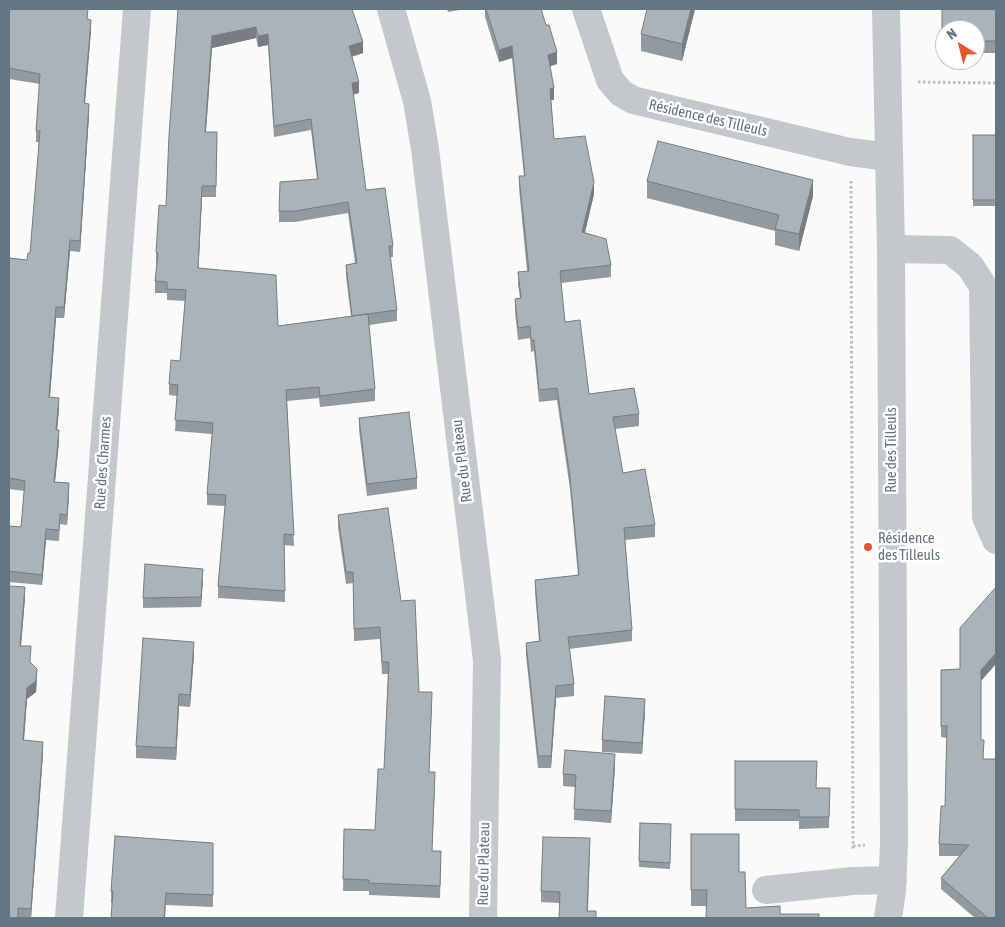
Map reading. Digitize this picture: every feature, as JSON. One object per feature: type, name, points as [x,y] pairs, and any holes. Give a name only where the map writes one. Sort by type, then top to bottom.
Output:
[{"type":"street","name":"Rue des Charmes","points":[[69,918],[137,9]]},
{"type":"street","name":"Rue du Plateau","points":[[390,9],[417,101],[422,130],[487,660],[483,918]]},
{"type":"street","name":"Résidence des Tilleuls","points":[[586,9],[610,80],[621,93],[633,100],[850,152],[888,156]]},
{"type":"street","name":"Rue des Tilleuls","points":[[886,9],[891,249],[892,886],[888,918]]},
{"type":"street","points":[[891,249],[950,250],[970,266],[983,286],[986,517],[996,540]]},
{"type":"street","points":[[766,890],[853,881],[892,886]]},
{"type":"street","name":"Rue des Tilleuls","points":[[892,886],[902,918]]},
{"type":"path","points":[[886,81],[996,83]]},
{"type":"path","points":[[850,152],[853,881]]},
{"type":"building","points":[[10,9],[88,9],[87,19],[91,20],[84,103],[89,104],[80,241],[70,240],[64,307],[56,307],[49,397],[59,398],[56,430],[59,430],[54,482],[69,483],[67,515],[60,514],[59,530],[46,529],[42,575],[9,571],[9,526],[21,527],[25,481],[9,478],[9,258],[27,260],[28,253],[30,253],[40,131],[36,131],[40,74],[9,68]]},
{"type":"building","points":[[178,9],[352,9],[363,42],[349,46],[359,82],[352,83],[366,190],[385,188],[393,246],[389,246],[397,310],[352,316],[346,265],[357,263],[348,202],[295,211],[279,211],[280,182],[318,179],[311,119],[274,126],[268,34],[258,36],[256,27],[212,36],[205,132],[217,132],[216,186],[202,186],[198,268],[276,275],[278,326],[368,314],[375,389],[320,396],[319,387],[286,390],[294,535],[284,534],[285,591],[218,586],[226,495],[207,494],[213,423],[175,420],[178,385],[169,384],[171,360],[180,361],[186,290],[167,289],[167,282],[155,281],[158,253],[156,252],[159,205],[166,206]]},
{"type":"building","points":[[486,9],[541,9],[546,25],[549,25],[557,52],[548,55],[554,88],[550,89],[554,139],[585,136],[594,182],[582,232],[606,239],[611,265],[560,271],[565,322],[580,320],[589,394],[634,388],[639,414],[613,417],[623,473],[645,469],[655,525],[624,528],[632,630],[568,637],[574,684],[556,686],[551,756],[538,756],[526,643],[540,641],[535,580],[579,575],[570,477],[557,388],[539,390],[534,340],[531,340],[530,326],[518,328],[515,299],[521,298],[518,272],[529,271],[519,176],[525,176],[512,46],[499,50]]},
{"type":"building","points":[[647,9],[691,9],[682,44],[641,34]]},
{"type":"building","points":[[942,9],[996,9],[996,41],[985,41],[985,20],[942,20]]},
{"type":"building","points":[[973,135],[996,135],[996,200],[973,200]]},
{"type":"building","points":[[658,141],[813,180],[799,234],[775,229],[779,215],[647,181]]},
{"type":"building","points":[[409,412],[417,478],[367,484],[359,418]]},
{"type":"building","points":[[388,508],[401,601],[415,600],[419,692],[432,692],[429,772],[435,772],[432,851],[441,851],[440,886],[369,883],[369,880],[343,879],[344,829],[375,830],[378,769],[384,769],[389,662],[382,662],[380,627],[354,629],[353,572],[346,572],[338,515]]},
{"type":"building","points":[[145,564],[203,569],[201,597],[143,598]]},
{"type":"building","points":[[9,586],[25,587],[20,646],[31,646],[30,662],[37,669],[36,681],[27,688],[23,740],[43,742],[31,909],[18,908],[18,918],[9,918]]},
{"type":"building","points":[[996,587],[996,653],[981,670],[981,740],[984,740],[983,759],[996,759],[996,918],[988,918],[941,878],[969,845],[939,844],[941,806],[945,806],[947,726],[941,726],[941,670],[960,669],[960,628]]},
{"type":"building","points":[[143,638],[194,642],[190,695],[179,694],[176,748],[136,746]]},
{"type":"building","points":[[605,696],[645,699],[642,743],[602,740]]},
{"type":"building","points":[[565,750],[615,754],[611,811],[574,809],[576,775],[563,774]]},
{"type":"building","points":[[735,761],[817,761],[816,788],[830,788],[829,817],[799,817],[799,810],[735,809]]},
{"type":"building","points":[[640,823],[671,824],[670,863],[639,861]]},
{"type":"building","points":[[691,834],[739,834],[739,872],[745,872],[746,908],[780,906],[780,914],[819,914],[819,918],[706,918],[707,890],[691,890]]},
{"type":"building","points":[[115,836],[213,843],[213,895],[166,893],[164,918],[111,918]]},
{"type":"building","points":[[543,837],[590,838],[587,911],[596,911],[596,918],[559,918],[560,892],[541,891]]},
{"type":"place","name":"Résidence des Tilleuls","points":[[868,547]]}]
